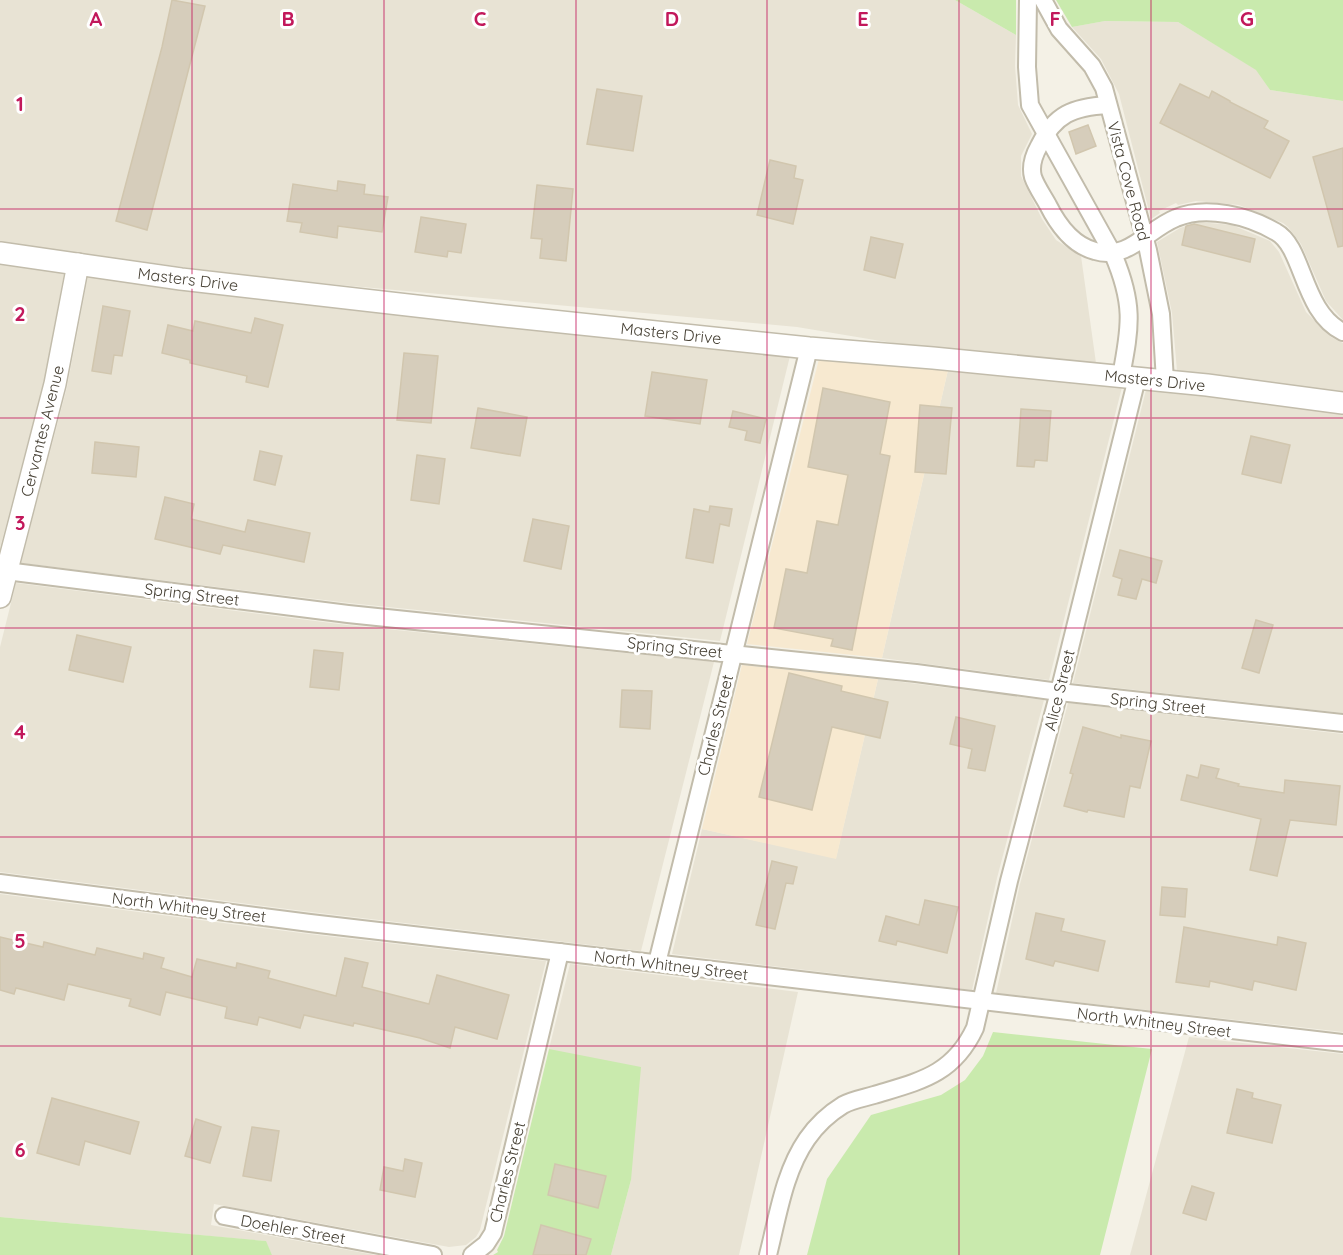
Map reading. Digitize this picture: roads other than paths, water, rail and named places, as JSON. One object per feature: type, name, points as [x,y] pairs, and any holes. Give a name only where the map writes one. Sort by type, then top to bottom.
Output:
[{"type":"street","points":[[1028,0],[1027,67],[1030,105],[1072,177],[1113,254],[1123,278],[1129,304],[1129,377]]},
{"type":"street","name":"Vista Cove Road","points":[[1042,0],[1059,29],[1092,66],[1104,88],[1144,236],[1161,314],[1165,381]]},
{"type":"street","points":[[1108,105],[1084,106],[1059,118],[1045,134],[1033,157],[1033,176],[1053,215],[1067,236],[1094,251],[1113,254],[1131,248],[1144,236],[1174,218],[1196,212],[1234,215],[1278,232],[1290,248],[1315,306],[1336,328],[1343,332]]},
{"type":"street","name":"Masters Drive","points":[[0,253],[181,279],[414,306],[809,348],[1129,377],[1343,403]]},
{"type":"street","name":"Cervantes Avenue","points":[[0,597],[55,384],[78,264]]},
{"type":"street","name":"Charles Street","points":[[657,963],[809,348]]},
{"type":"street","name":"Alice Street","points":[[768,1255],[791,1169],[807,1138],[818,1125],[845,1104],[920,1081],[943,1069],[970,1040],[980,1015],[1009,881],[1059,692],[1129,377]]},
{"type":"street","name":"Spring Street","points":[[6,572],[348,614],[916,673],[1059,692],[1343,723]]},
{"type":"street","name":"North Whitney Street","points":[[0,883],[310,923],[1343,1043]]},
{"type":"street","name":"Charles Street","points":[[477,1252],[493,1233],[560,952]]},
{"type":"street","name":"Doehler Street","points":[[224,1216],[433,1255]]}]
